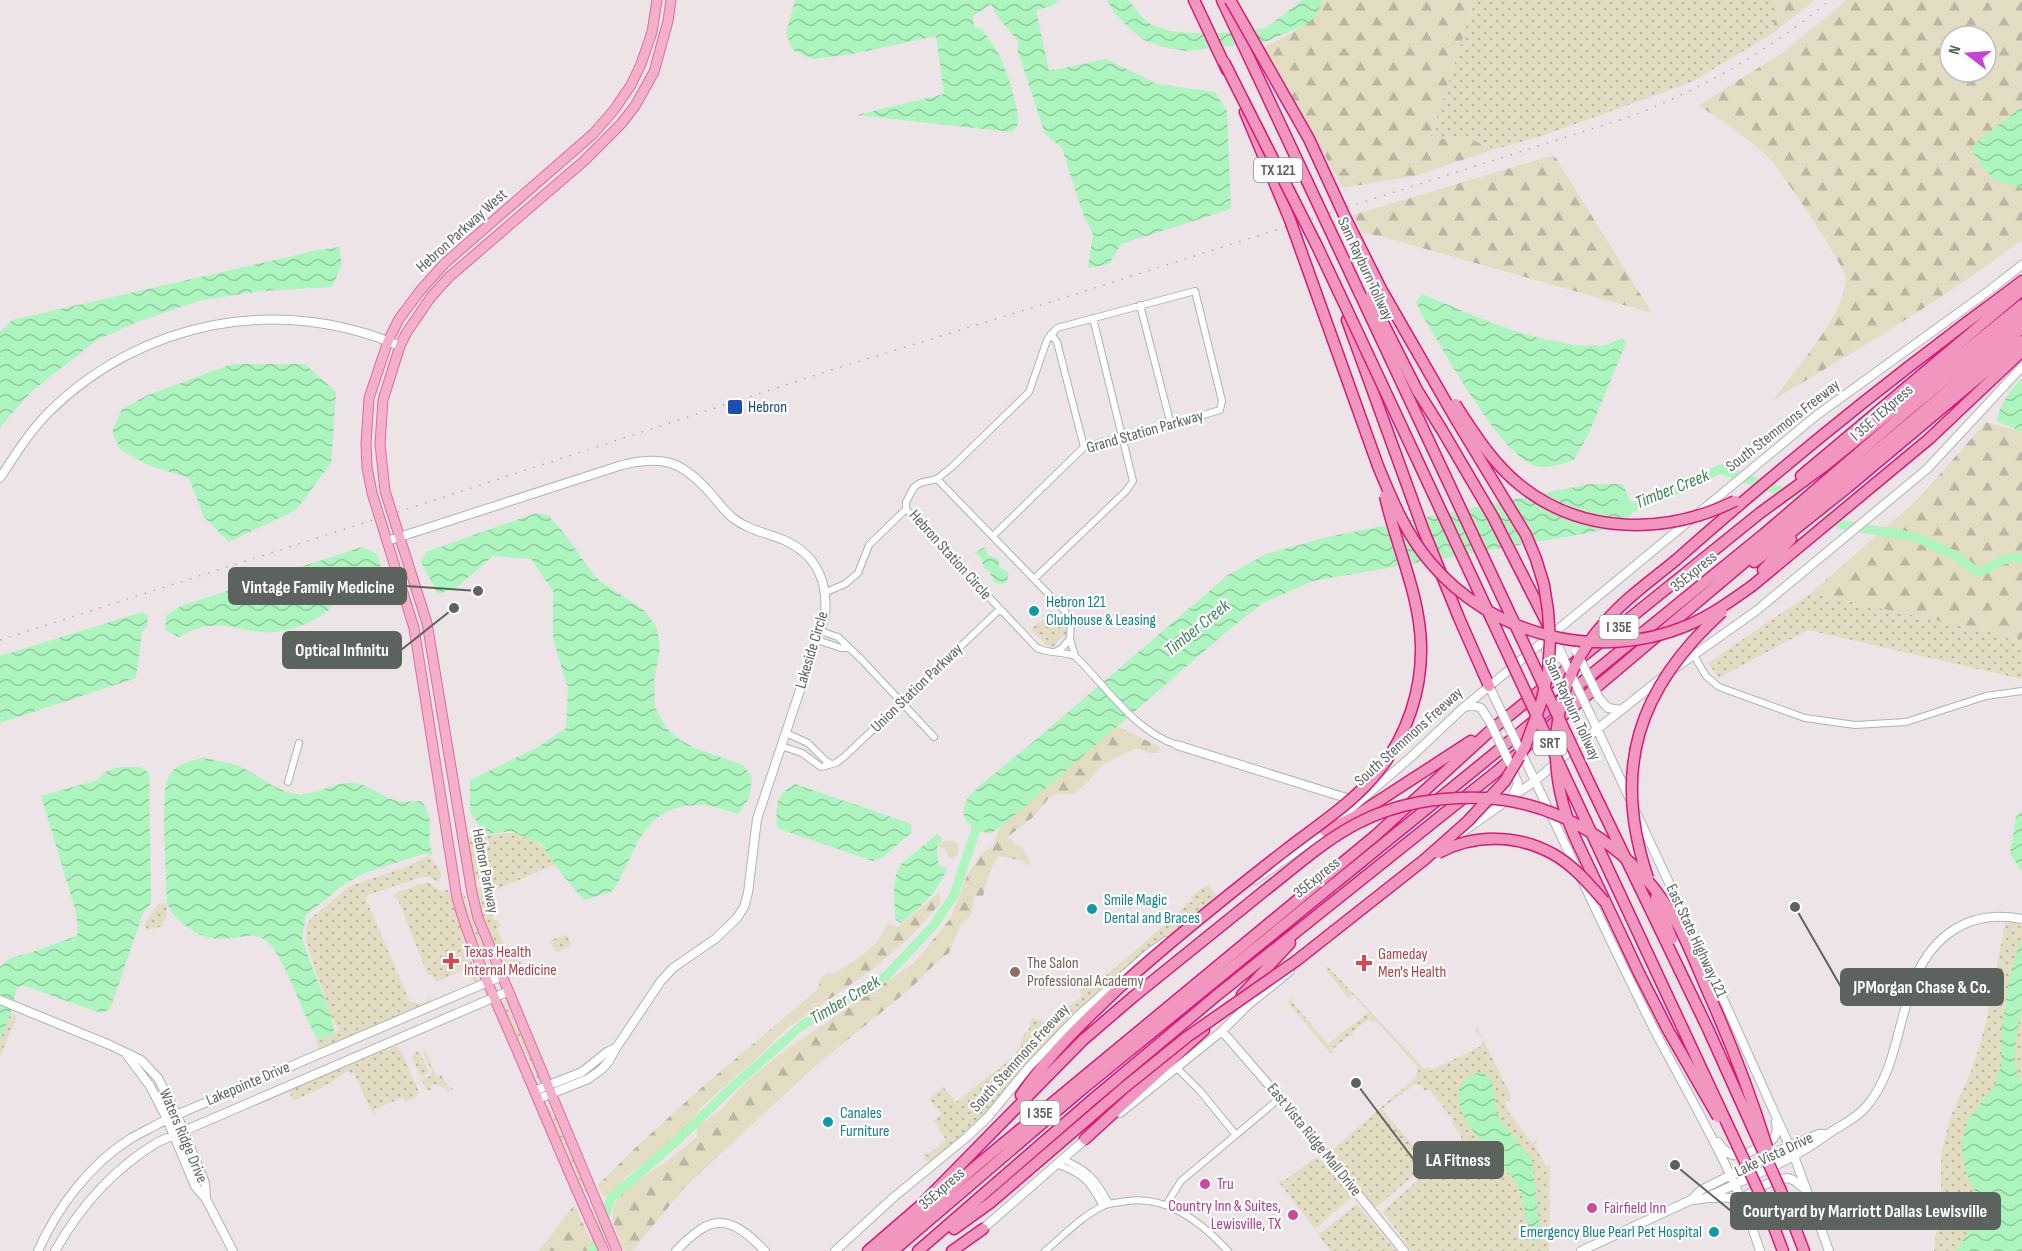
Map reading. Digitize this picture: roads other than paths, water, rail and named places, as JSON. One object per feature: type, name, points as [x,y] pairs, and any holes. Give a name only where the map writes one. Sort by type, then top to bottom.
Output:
[{"type":"highway","name":"TX 121","points":[[1194,0],[1332,278]]},
{"type":"highway","name":"TX 121","points":[[1222,0],[1307,181]]},
{"type":"highway","points":[[929,1251],[959,1224],[990,1203],[1187,1037],[1296,961],[1424,860],[1486,803],[1505,781],[1525,747],[1541,703],[1548,672],[1550,642],[1548,612],[1544,585],[1527,535],[1458,423],[1381,289],[1309,139],[1230,0]]},
{"type":"highway","points":[[1224,62],[1290,220],[1378,466],[1405,526],[1430,562],[1443,576],[1458,590],[1499,617],[1544,635],[1579,641],[1614,642],[1662,634],[1709,615],[1752,586]]},
{"type":"highway","points":[[1307,181],[1317,189],[1417,390],[1494,517],[1553,634]]},
{"type":"highway","name":"Sam Rayburn Tollway","points":[[1307,181],[1586,776],[1708,1029],[1782,1194],[1804,1251]]},
{"type":"highway","points":[[1332,278],[1423,529],[1489,686]]},
{"type":"highway","name":"Sam Rayburn Tollway","points":[[1332,278],[1766,1205],[1783,1251]]},
{"type":"highway","points":[[2013,316],[2022,281]]},
{"type":"highway","points":[[2013,316],[2022,290]]},
{"type":"highway","name":"I 35E","points":[[880,1251],[976,1166],[1376,835],[1490,726],[1820,465],[1968,360],[2013,316],[2022,304]]},
{"type":"highway","points":[[1766,1205],[1658,1012],[1568,824],[1560,799],[1555,750],[1558,716],[1567,684],[1584,650],[1607,618],[1768,480],[1948,336],[2013,316]]},
{"type":"highway","name":"I 35E","points":[[1968,360],[2013,316]]},
{"type":"highway","points":[[1670,672],[1692,650],[1774,540],[1823,507],[1840,481],[1968,360],[2022,341]]},
{"type":"highway","points":[[1415,346],[1493,458],[1520,485],[1535,496],[1567,512],[1619,525],[1673,523],[1712,512],[1768,480]]},
{"type":"highway","points":[[1708,1029],[1641,856],[1632,815],[1632,774],[1635,754],[1649,705],[1667,673],[1694,639],[1752,586],[1903,460],[1986,387],[2022,351]]},
{"type":"highway","name":"I 35E TEXpress","points":[[1774,540],[1840,481],[1905,413],[1968,360]]},
{"type":"highway","points":[[1004,1120],[1048,1058],[1073,1031],[1155,956],[1354,796],[1381,768],[1401,736],[1416,694],[1421,659],[1420,634],[1414,596],[1378,466]]},
{"type":"highway","name":"I 35E","points":[[918,1251],[1101,1092],[1216,996],[1496,772],[1774,540]]},
{"type":"highway","name":"35Express","points":[[893,1251],[1080,1091],[1774,540]]},
{"type":"highway","points":[[1325,831],[1354,817],[1490,726]]},
{"type":"highway","points":[[868,1251],[920,1206],[1083,1040],[1132,997],[1323,844],[1359,822],[1396,808],[1449,798],[1500,799],[1542,809],[1584,828],[1608,844],[1644,877],[1678,924],[1736,1056],[1753,1101],[1782,1194]]},
{"type":"highway","points":[[1424,860],[1451,846],[1487,838],[1531,844],[1554,855],[1580,875],[1604,901]]},
{"type":"highway","points":[[1085,1139],[1254,984],[1311,920]]},
{"type":"highway","points":[[899,1251],[920,1228]]},
{"type":"highway","points":[[954,1251],[983,1229]]},
{"type":"main road","name":"Hebron Parkway West","points":[[392,514],[386,491],[380,444],[383,400],[400,346],[421,310],[449,277],[584,160],[628,116],[641,98],[654,72],[671,0]]},
{"type":"main road","name":"Hebron Parkway West","points":[[380,518],[372,493],[366,444],[369,398],[387,341],[399,319],[436,272],[605,122],[628,90],[641,64],[652,32],[657,3]]},
{"type":"main road","name":"South Stemmons Freeway","points":[[835,1251],[894,1197],[968,1137],[988,1117],[1029,1067],[1079,1015],[1149,953],[1325,831],[1489,686],[1817,415],[1939,328],[2022,265]]},
{"type":"main road","points":[[0,478],[48,413],[79,386],[106,366],[136,350],[178,334],[213,324],[248,320],[320,322],[354,330],[400,346]]},
{"type":"main road","points":[[983,1229],[1085,1139],[1222,1031],[1272,985],[1432,853],[1535,781],[1693,654],[1756,611],[1884,506],[1927,469],[2022,367]]},
{"type":"main road","name":"Lakeside Circle","points":[[387,542],[622,465],[652,460],[678,465],[693,475],[732,518],[745,526],[786,541],[796,548],[815,565],[825,584],[825,615],[757,819],[751,876],[744,906],[728,928],[673,968],[661,981],[602,1069],[588,1079],[536,1095]]},
{"type":"main road","name":"Hebron Parkway","points":[[392,514],[427,623],[478,918],[617,1251]]},
{"type":"main road","name":"Hebron Parkway","points":[[380,518],[413,622],[455,885],[466,928],[580,1200],[604,1251]]},
{"type":"main road","points":[[1575,617],[1569,632],[1599,699],[1608,708],[1621,710]]},
{"type":"main road","name":"East State Highway 121","points":[[1553,634],[1794,1156],[1829,1251]]},
{"type":"main road","points":[[1532,652],[1553,652],[1565,662]]},
{"type":"main road","points":[[1489,686],[1659,1039],[1722,1149],[1729,1154],[1748,1154],[1772,1141],[1776,1135],[1776,1118]]},
{"type":"main road","points":[[1463,708],[1477,705],[1485,711],[1518,784],[1513,795]]},
{"type":"main road","points":[[427,717],[442,714]]},
{"type":"main road","points":[[1177,745],[1359,802]]},
{"type":"main road","points":[[1524,759],[1533,767],[1543,771],[1550,769]]},
{"type":"main road","points":[[1513,795],[1533,792],[1545,802]]},
{"type":"main road","points":[[455,885],[470,882]]},
{"type":"main road","name":"Lake Vista Drive","points":[[1691,1200],[1701,1190],[1794,1156],[1856,1118],[1878,1090],[1912,987],[1924,959],[1933,946],[1953,931],[1974,920],[2000,916],[2022,919]]},
{"type":"main road","name":"Lakepointe Drive","points":[[38,1251],[51,1226],[83,1180],[102,1160],[128,1140],[177,1114],[502,976]]},
{"type":"main road","name":"Lakepointe Drive","points":[[55,1251],[100,1186],[126,1163],[158,1142],[509,991]]},
{"type":"main road","name":"Waters Ridge Drive","points":[[0,1000],[141,1060],[158,1078],[177,1114],[205,1183],[206,1199]]},
{"type":"main road","name":"East Vista Ridge Mall Drive","points":[[1222,1031],[1280,1098],[1404,1251]]},
{"type":"main road","name":"Waters Ridge Drive","points":[[126,1054],[150,1086],[167,1119],[195,1186],[206,1199],[233,1251]]},
{"type":"main road","points":[[274,1073],[282,1088]]},
{"type":"main road","points":[[1692,1098],[1744,1208],[1760,1251]]},
{"type":"main road","name":"Lake Vista Drive","points":[[1581,1251],[1691,1200],[1704,1198],[1789,1146],[1820,1134],[1828,1134]]},
{"type":"main road","points":[[1744,1208],[1745,1197],[1750,1192],[1784,1178],[1791,1179],[1807,1192]]},
{"type":"main road","points":[[71,1196],[84,1206]]},
{"type":"main road","points":[[1704,1198],[1730,1197],[1736,1199],[1744,1208]]},
{"type":"main road","points":[[676,1251],[692,1235],[716,1223],[736,1226],[750,1235],[765,1251]]},
{"type":"street","name":"Grand Station Parkway","points":[[993,536],[1084,447],[1216,412],[1221,406],[1222,401],[1195,291],[1140,305]]},
{"type":"street","points":[[1170,425],[1140,305],[1057,328],[1047,340],[1029,392],[937,479],[1068,616],[1071,622],[1070,639],[1075,656],[1143,728],[1166,742],[1177,745]]},
{"type":"street","points":[[1034,579],[1126,491],[1133,477],[1093,318]]},
{"type":"street","points":[[1051,334],[1057,342],[1084,447]]},
{"type":"street","name":"Hebron Station Circle","points":[[937,479],[920,483],[914,487],[906,502],[906,509],[1037,648],[1046,652],[1066,652],[1075,656]]},
{"type":"street","points":[[826,592],[845,584],[858,573],[869,545],[906,509]]},
{"type":"street","name":"Union Station Parkway","points":[[832,765],[844,757],[902,704],[1000,609]]},
{"type":"street","points":[[818,635],[838,638],[934,737]]},
{"type":"street","points":[[1054,652],[1062,648],[1070,639]]},
{"type":"street","points":[[1693,654],[1706,676],[1719,687],[1805,718],[1834,723],[1869,725],[1906,722],[1986,696],[2022,691]]},
{"type":"street","points":[[786,733],[808,743],[832,765]]},
{"type":"street","points":[[288,782],[299,743]]},
{"type":"street","points":[[781,747],[802,753],[821,767],[832,765]]},
{"type":"street","points":[[1177,1068],[1200,1091],[1236,1135]]},
{"type":"street","points":[[1166,1205],[1181,1181],[1280,1098]]},
{"type":"street","points":[[1059,1162],[1092,1184],[1106,1205]]},
{"type":"street","points":[[1045,1251],[1088,1216],[1106,1205],[1138,1199],[1166,1205],[1197,1221],[1228,1251]]},
{"type":"water","points":[[795,0],[1059,0],[1052,6],[1036,10],[1049,71],[1106,59],[1157,84],[1215,92],[1227,111],[1231,209],[1121,244],[1109,264],[1088,268],[1093,233],[1084,217],[1062,148],[1045,134],[1018,52],[1018,41],[997,16],[991,4],[973,16],[974,27],[982,29],[1001,59],[1008,76],[1018,115],[1015,129],[1011,132],[857,115],[944,94],[936,36],[848,55],[812,59],[793,50],[786,34]]},
{"type":"water","points":[[1107,0],[1128,0],[1152,25],[1170,31],[1225,33],[1266,28],[1302,0],[1323,0],[1316,15],[1307,24],[1265,42],[1186,51],[1163,47],[1144,40],[1114,12]]},
{"type":"water","points":[[2022,107],[2022,186],[2020,188],[1997,181],[1984,168],[1971,149],[1980,139]]},
{"type":"water","points":[[339,247],[342,264],[332,287],[261,291],[201,300],[137,322],[97,340],[32,391],[0,427],[0,332],[12,320]]},
{"type":"water","points":[[1422,294],[1487,321],[1548,340],[1575,345],[1602,346],[1624,340],[1626,343],[1588,435],[1574,460],[1553,466],[1533,465],[1519,456],[1504,440],[1456,372],[1421,313],[1416,302]]},
{"type":"water","points":[[232,364],[305,364],[336,392],[331,463],[296,510],[229,542],[204,517],[189,478],[148,465],[120,449],[112,432],[122,409],[148,395]]},
{"type":"water","points":[[2022,379],[2022,432],[1997,421],[2006,398]]},
{"type":"water","points":[[1590,484],[1623,484],[1634,511],[1621,527],[1313,581],[1263,603],[1001,827],[990,834],[976,829],[966,821],[963,812],[968,797],[983,783],[1228,575],[1266,554],[1328,537]]},
{"type":"water","points":[[536,513],[549,516],[596,578],[645,611],[657,628],[660,648],[654,682],[655,707],[666,728],[680,740],[695,748],[743,765],[752,777],[749,798],[738,814],[701,805],[681,807],[665,812],[653,821],[644,833],[613,891],[584,900],[564,877],[541,844],[511,831],[482,835],[470,812],[470,780],[538,747],[566,728],[568,688],[553,639],[553,591],[531,559],[493,556],[456,588],[438,594],[421,562],[426,552]]},
{"type":"water","points":[[362,547],[377,554],[382,572],[381,585],[369,592],[342,598],[325,613],[305,624],[287,630],[267,632],[208,626],[179,637],[165,630],[166,616],[181,606]]},
{"type":"water","points":[[985,547],[988,555],[999,559],[999,567],[1009,573],[1007,582],[995,583],[989,571],[984,568],[981,557],[974,553]]},
{"type":"water","points":[[142,612],[148,615],[147,627],[142,631],[136,678],[0,723],[0,656]]},
{"type":"water","points":[[203,758],[239,766],[274,786],[297,794],[356,783],[394,800],[422,801],[429,815],[429,842],[433,853],[430,856],[425,853],[362,874],[341,887],[306,915],[302,940],[331,1016],[335,1034],[321,1039],[317,1038],[278,955],[262,938],[251,936],[219,939],[200,935],[178,919],[167,903],[164,818],[166,786],[171,773],[178,766]]},
{"type":"water","points":[[119,767],[141,767],[149,773],[151,903],[143,913],[110,1009],[102,1013],[22,985],[17,988],[0,1040],[0,967],[10,958],[77,936],[75,909],[41,796],[97,780],[105,772]]},
{"type":"water","points":[[795,784],[909,823],[912,827],[911,833],[882,858],[873,861],[782,830],[777,827],[778,802],[784,792]]},
{"type":"water","points":[[2022,811],[2022,872],[2010,854],[2016,817]]},
{"type":"water","points":[[937,834],[942,838],[937,847],[938,865],[947,868],[944,877],[922,905],[901,923],[895,917],[896,875],[901,864]]},
{"type":"water","points":[[2019,943],[2022,944],[2022,1001],[2015,1054],[2022,1085],[2022,1251],[1956,1251],[1981,1214],[1982,1206],[1966,1173],[1961,1144],[1968,1120],[1995,1085],[2001,1065],[2002,1028],[2008,986]]},
{"type":"water","points":[[1482,1072],[1490,1078],[1494,1089],[1497,1115],[1532,1160],[1541,1238],[1536,1242],[1532,1240],[1522,1197],[1516,1183],[1476,1136],[1460,1108],[1459,1095],[1463,1083],[1471,1075]]},
{"type":"waterway","name":"Timber Creek","points":[[1621,504],[1633,507],[1720,469],[1794,496],[1843,525],[1915,537],[1957,556],[1977,572],[2002,560],[2022,558]]},
{"type":"waterway","name":"Timber Creek","points":[[593,1251],[611,1198],[680,1138],[728,1091],[801,1026],[886,976],[934,925],[954,895],[976,829],[984,822]]},
{"type":"railway","points":[[0,640],[828,371],[1629,117],[1683,94],[1735,67],[1760,52],[1830,0]]},
{"type":"place","name":"Hebron","points":[[735,407]]},
{"type":"place","name":"Vintage Family Medicine","points":[[478,591]]},
{"type":"place","name":"Optical Infinitu","points":[[454,608]]},
{"type":"place","name":"Hebron 121 Clubhouse & Leasing","points":[[1034,611]]},
{"type":"place","name":"JPMorgan Chase & Co.","points":[[1795,907]]},
{"type":"place","name":"Smile Magic Dental and Braces","points":[[1092,909]]},
{"type":"place","name":"Texas Health Internal Medicine","points":[[451,961]]},
{"type":"place","name":"Gameday Men's Health","points":[[1364,963]]},
{"type":"place","name":"The Salon Professional Academy","points":[[1015,972]]},
{"type":"place","name":"LA Fitness","points":[[1356,1083]]},
{"type":"place","name":"Canales Furniture","points":[[828,1122]]},
{"type":"place","name":"Courtyard by Marriott Dallas Lewisville","points":[[1675,1165]]},
{"type":"place","name":"Tru","points":[[1205,1184]]},
{"type":"place","name":"Fairfield Inn","points":[[1592,1208]]},
{"type":"place","name":"Country Inn & Suites, Lewisville, TX","points":[[1293,1215]]},
{"type":"place","name":"Emergency Blue Pearl Pet Hospital","points":[[1714,1232]]}]
